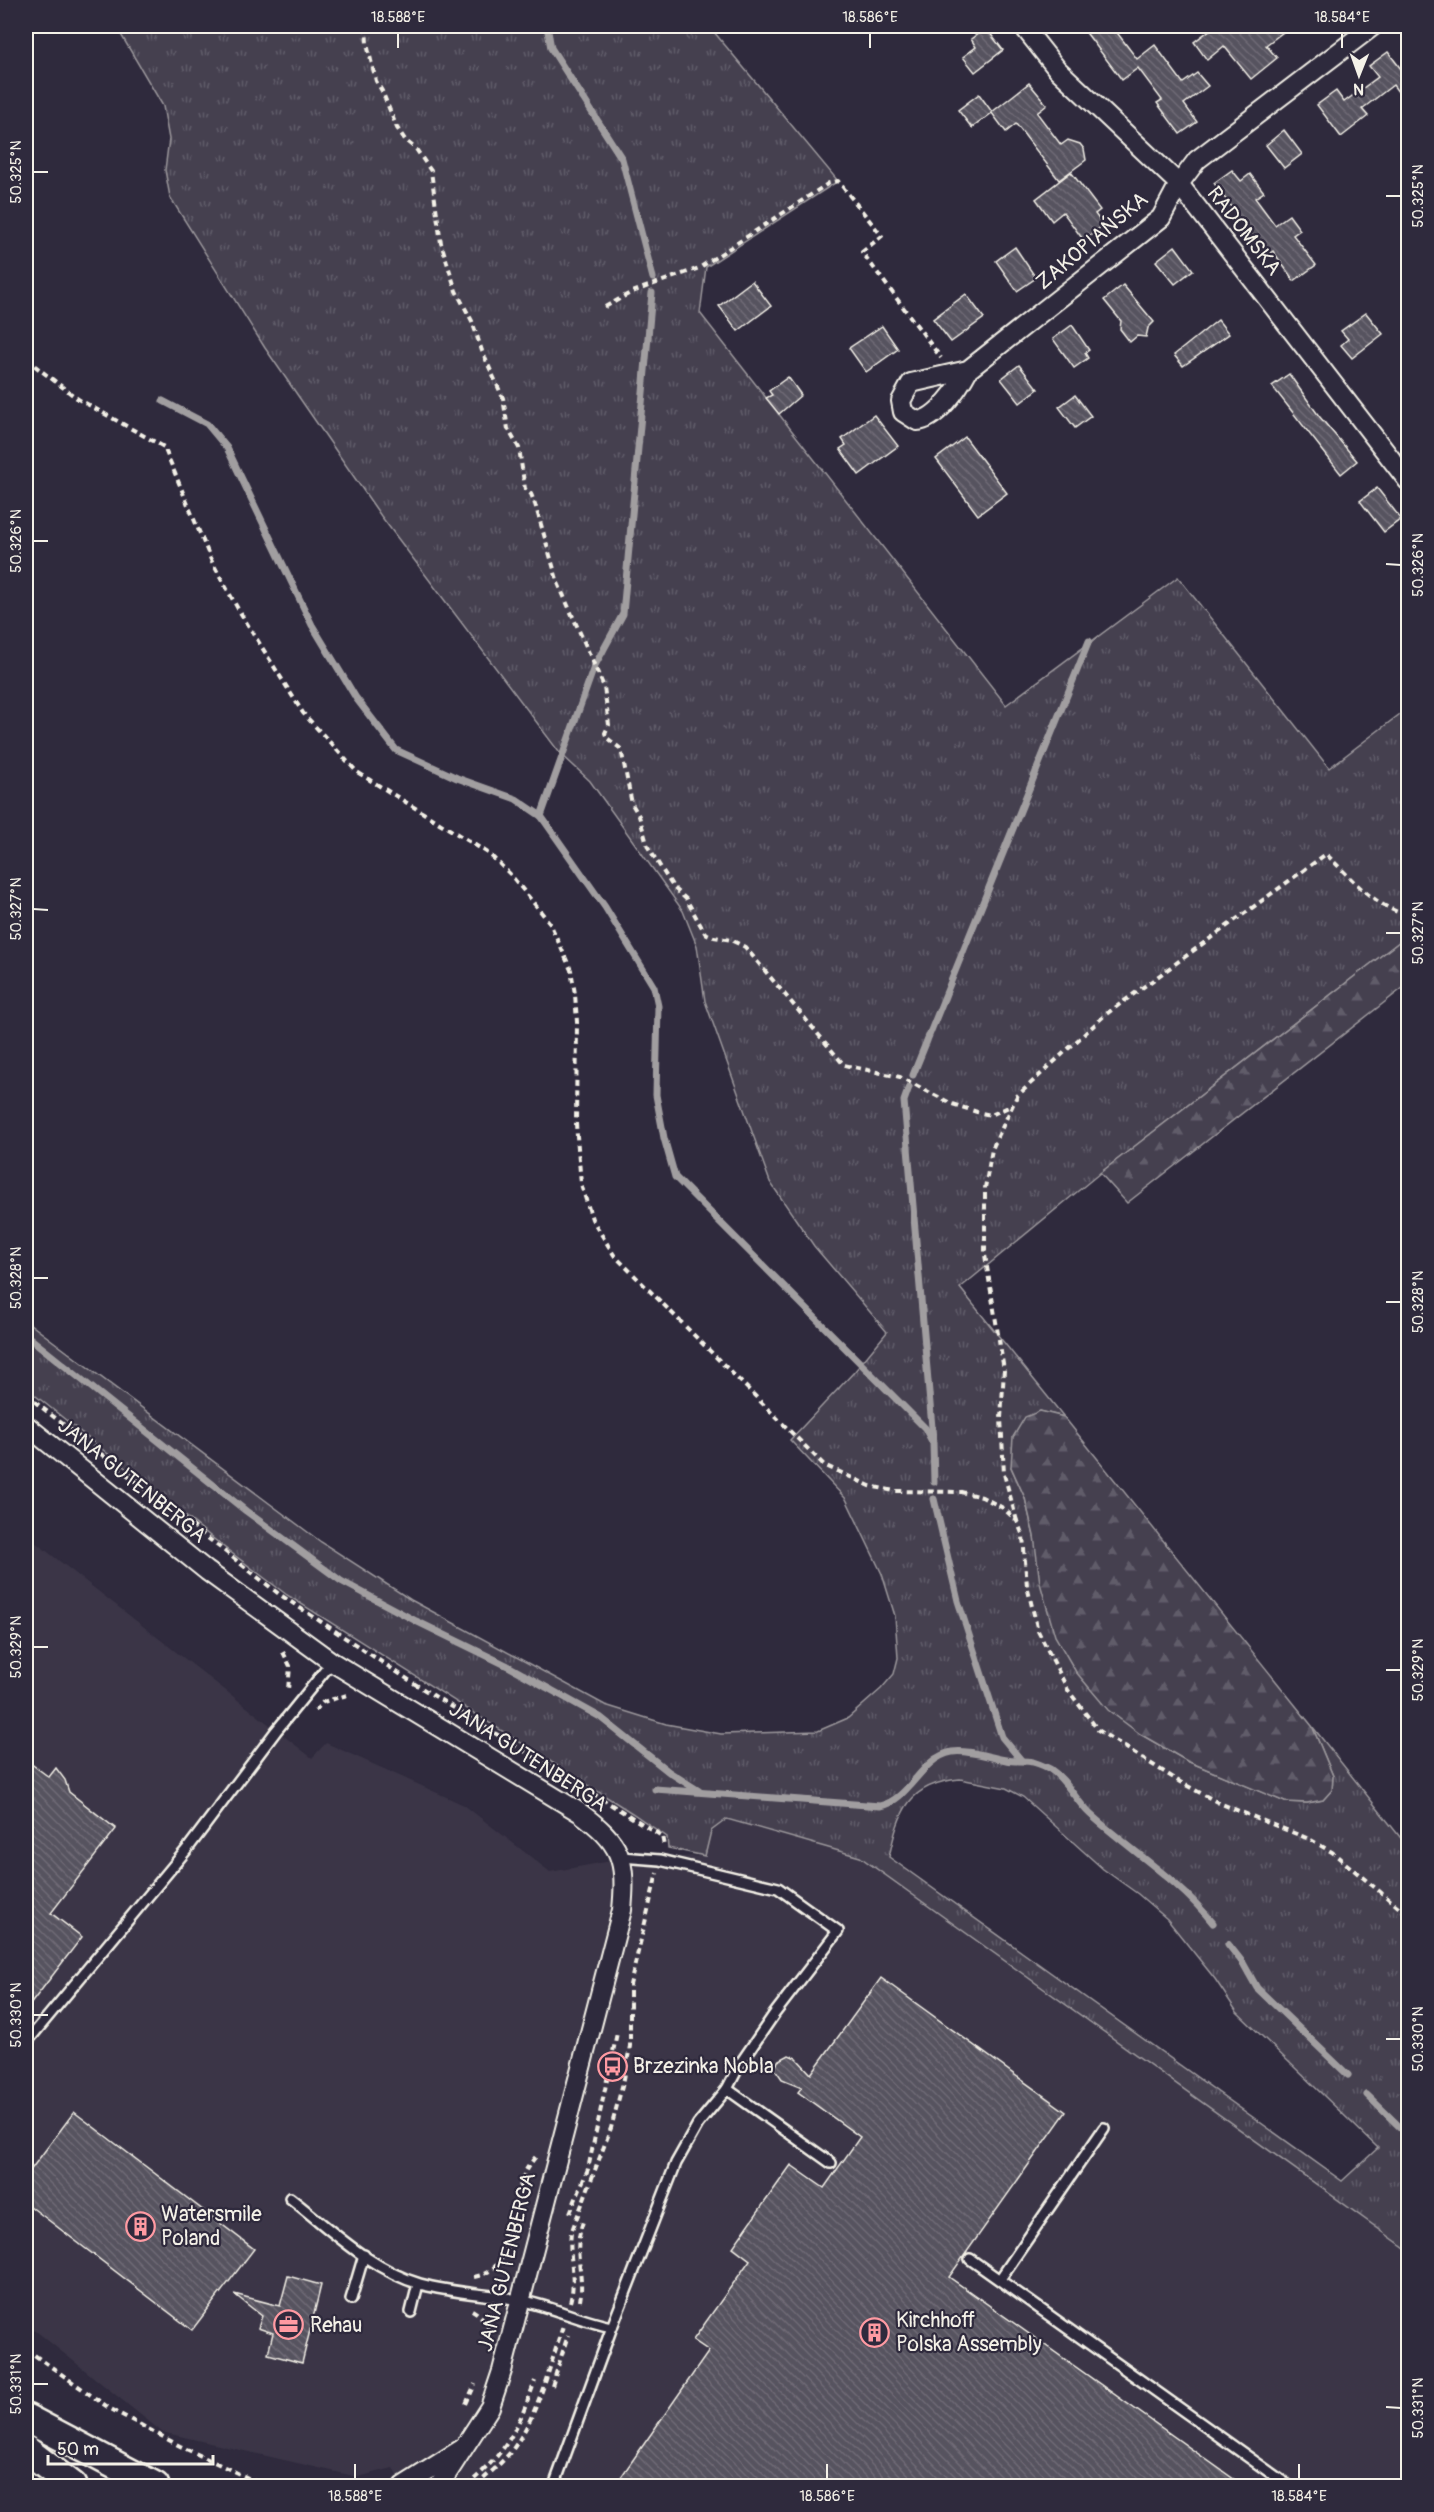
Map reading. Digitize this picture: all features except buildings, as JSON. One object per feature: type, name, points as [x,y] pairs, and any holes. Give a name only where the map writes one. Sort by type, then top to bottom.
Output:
[{"type":"main road","points":[[26,2418],[155,2487]]},
{"type":"main road","points":[[26,2450],[73,2487]]},
{"type":"street","name":"RADOMSKA","points":[[1023,26],[1057,69],[1179,184],[1408,481]]},
{"type":"street","name":"ZAKOPIAŃSKA","points":[[960,371],[1161,218],[1179,184],[1197,160],[1373,26]]},
{"type":"street","name":"JANA GUTENBERGA","points":[[26,1425],[207,1571],[332,1662],[579,1812],[609,1838],[621,1857],[625,1880],[622,1910],[521,2300],[490,2407],[439,2487]]},
{"type":"street","name":"JANA GUTENBERGA","points":[[403,2487],[466,2445]]},
{"type":"lane","points":[[26,2043],[188,1848],[276,1731],[332,1662]]},
{"type":"lane","points":[[554,2487],[612,2327],[676,2163],[698,2124],[727,2089],[740,2064],[775,2013],[838,1931],[778,1888],[660,1860],[621,1857]]},
{"type":"lane","points":[[727,2089],[831,2163]]},
{"type":"lane","points":[[1000,2279],[1104,2128]]},
{"type":"lane","points":[[290,2199],[364,2255],[388,2270],[418,2284],[521,2300],[612,2327]]},
{"type":"lane","points":[[351,2299],[364,2255]]},
{"type":"lane","points":[[970,2259],[1289,2487]]},
{"type":"lane","points":[[411,2312],[418,2284]]},
{"type":"path","points":[[366,26],[367,44],[376,81],[406,141],[416,149],[431,171],[441,243],[456,291],[472,321],[482,351],[503,398],[508,429],[519,448],[525,489],[531,494],[558,583],[604,687],[609,725],[605,733],[607,738],[621,749],[632,804],[639,816],[648,847],[674,887],[686,899],[705,933],[731,940],[745,947],[844,1065],[900,1077],[952,1104],[976,1112],[991,1115],[1013,1105]]},
{"type":"path","points":[[605,307],[632,292],[699,268],[830,183],[838,181],[882,236],[862,252],[960,371]]},
{"type":"path","points":[[26,359],[78,399],[164,447],[211,560],[237,609],[303,713],[357,772],[488,854],[510,874],[550,923],[571,970],[575,994],[578,1022],[576,1124],[581,1184],[592,1219],[614,1255],[824,1465],[870,1486],[894,1491],[962,1492],[982,1497],[1003,1508],[1017,1521]]},
{"type":"path","points":[[1408,915],[1371,897],[1326,854],[1105,1015],[1017,1096],[992,1149],[985,1188],[984,1232],[990,1290],[1004,1370],[1001,1418],[1004,1474],[1023,1536],[1027,1586],[1038,1631],[1068,1690],[1098,1730],[1155,1767],[1219,1803],[1309,1839],[1332,1852],[1408,1915]]},
{"type":"path","points":[[26,1395],[279,1594],[415,1684],[662,1836],[665,1843],[630,1985],[630,2046],[624,2079],[611,2128],[571,2233],[569,2250],[574,2285],[566,2315],[554,2355],[526,2427],[514,2447],[476,2487]]},
{"type":"path","points":[[282,1649],[290,1666],[288,1691]]},
{"type":"path","points":[[309,1717],[323,1702],[334,1697]]},
{"type":"path","points":[[570,2213],[588,2169],[617,2033]]},
{"type":"path","points":[[465,2276],[486,2273],[500,2262],[525,2171],[542,2147]]},
{"type":"path","points":[[580,2301],[582,2286],[577,2246],[584,2220]]},
{"type":"path","points":[[464,2307],[480,2316],[490,2332],[490,2340]]},
{"type":"path","points":[[552,2386],[568,2335]]},
{"type":"path","points":[[26,2349],[109,2408],[180,2446],[265,2487]]},
{"type":"path","points":[[463,2411],[479,2374]]},
{"type":"path","points":[[466,2487],[488,2468],[509,2443],[523,2416],[535,2381]]},
{"type":"shaded area","points":[[26,1535],[312,1758],[326,1743],[464,1805],[550,1872],[628,1858],[705,1856],[711,1831],[727,1819],[860,1857],[1408,2250],[1408,2486],[405,2486],[393,2468],[358,2477],[162,2432],[26,2323]]},
{"type":"green space","points":[[116,26],[709,26],[838,181],[706,267],[700,313],[1006,705],[1178,577],[1329,768],[1408,708],[1408,935],[1100,1173],[960,1288],[1064,1417],[1040,1411],[1011,1467],[1025,1498],[1034,1536],[1140,1734],[1187,1761],[1285,1802],[1307,1803],[1323,1800],[1332,1790],[1333,1776],[1312,1726],[1408,1847],[1408,2250],[860,1857],[727,1819],[711,1831],[705,1856],[668,1848],[667,1837],[632,1813],[287,1595],[26,1388],[26,1321],[321,1542],[411,1600],[605,1705],[666,1724],[721,1734],[818,1731],[848,1718],[881,1689],[894,1674],[898,1658],[895,1616],[882,1574],[846,1499],[790,1440],[855,1371],[887,1332],[814,1246],[770,1182],[705,1001],[697,946],[683,911],[590,781],[559,752],[381,516],[265,348],[170,197],[165,170],[169,139],[163,106]],"holes":[[[960,1779],[1006,1788],[1023,1797],[1103,1869],[1138,1894],[1167,1919],[1215,1979],[1237,2012],[1378,2148],[1342,2181],[889,1857],[902,1813],[909,1802],[929,1786]]]},
{"type":"green space","points":[[1408,935],[1408,984],[1127,1203],[1100,1173]]},
{"type":"green space","points":[[1040,1411],[1064,1417],[1312,1726],[1333,1776],[1332,1790],[1323,1800],[1307,1803],[1285,1802],[1187,1761],[1140,1734],[1108,1710],[1076,1672],[1055,1636],[1040,1583],[1034,1536],[1025,1498],[1011,1467],[1013,1437],[1025,1417]]},
{"type":"waterway","points":[[547,26],[551,48],[622,159],[653,278]]},
{"type":"waterway","points":[[652,293],[623,614],[594,667],[541,816],[605,907],[654,987],[658,1006],[656,1095],[664,1138],[675,1177],[925,1428],[933,1443],[934,1482]]},
{"type":"waterway","points":[[163,401],[207,424],[227,448],[312,625],[356,698],[396,750],[457,778],[516,799],[541,816]]},
{"type":"waterway","points":[[913,1075],[1089,641]]},
{"type":"waterway","points":[[909,1087],[904,1101],[933,1439]]},
{"type":"waterway","points":[[26,1335],[246,1511],[341,1581],[508,1666],[600,1717],[669,1772],[699,1791]]},
{"type":"waterway","points":[[934,1499],[958,1601],[1002,1737],[1021,1760]]},
{"type":"waterway","points":[[655,1789],[880,1806],[900,1795],[932,1762],[952,1752],[965,1752],[1009,1761],[1033,1762],[1056,1774],[1090,1814],[1170,1879],[1213,1923]]},
{"type":"waterway","points":[[1228,1944],[1243,1963],[1257,1988],[1348,2075]]},
{"type":"waterway","points":[[1367,2095],[1408,2135]]},
{"type":"place","name":"Brzezinka Nobla","points":[[612,2066]]},
{"type":"place","name":"Watersmile Poland","points":[[140,2226]]},
{"type":"place","name":"Rehau","points":[[289,2325]]},
{"type":"place","name":"Kirchhoff Polska Assembly","points":[[875,2332]]}]
